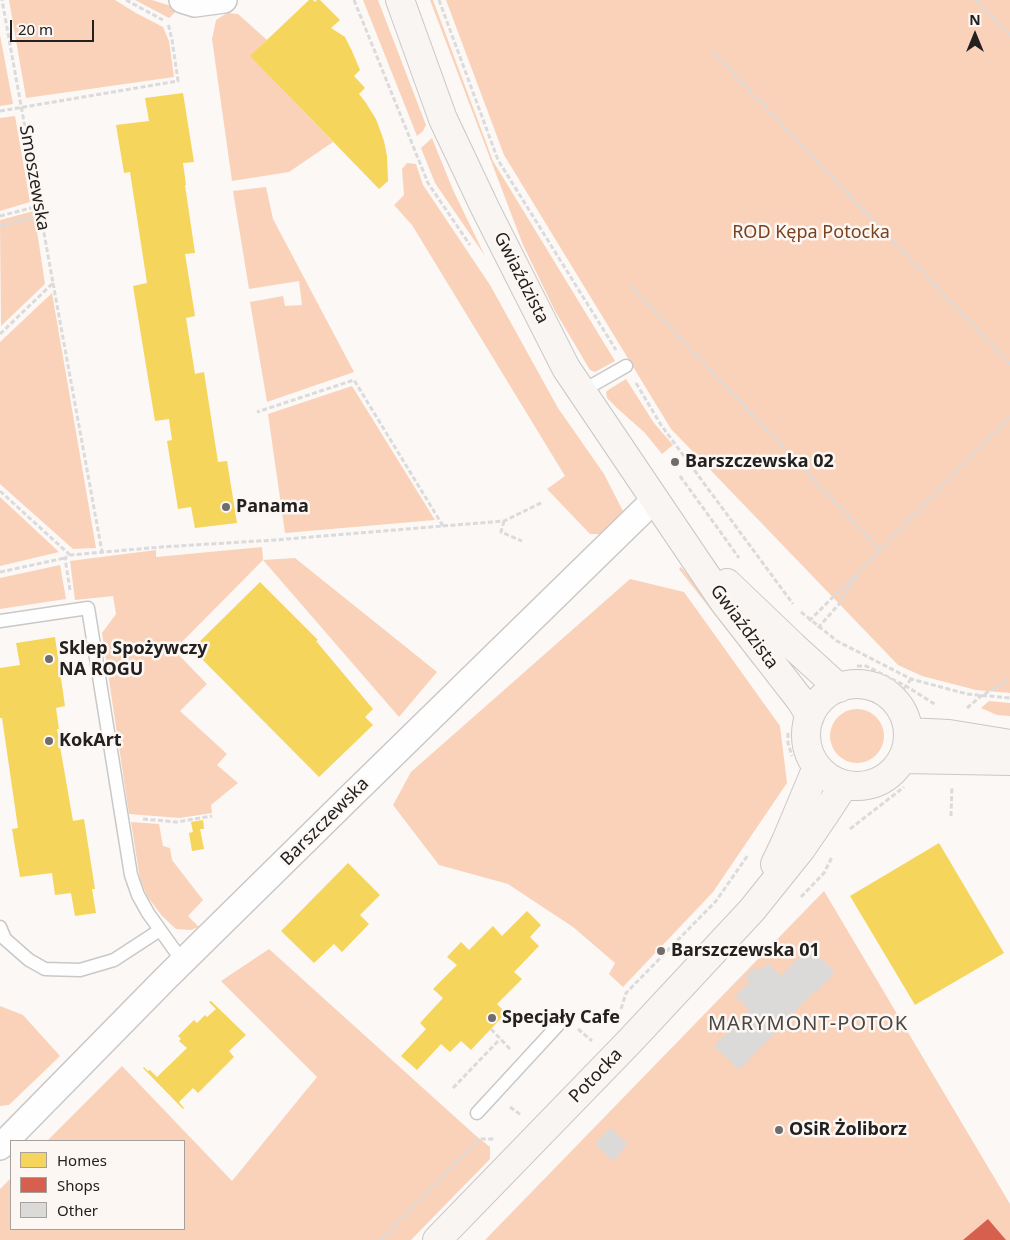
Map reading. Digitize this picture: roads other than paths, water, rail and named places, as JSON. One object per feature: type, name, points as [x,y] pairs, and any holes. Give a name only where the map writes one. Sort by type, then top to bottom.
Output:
[{"type":"street","points":[[182,0],[195,4],[224,0]]},
{"type":"street","name":"Gwiaździsta","points":[[400,0],[444,119],[484,208],[566,368],[724,602],[801,701],[810,716]]},
{"type":"street","name":"Barszczewska","points":[[0,1147],[387,760],[654,500]]},
{"type":"street","name":"Gwiaździsta","points":[[680,536],[737,594],[788,641],[844,676]]},
{"type":"street","points":[[844,676],[855,684],[871,686],[886,693],[900,694],[902,710],[906,721],[908,746],[903,759],[888,776],[867,786],[844,785],[829,778],[817,767],[811,758],[808,748],[806,732],[810,716],[822,699],[844,676]]},
{"type":"street","points":[[908,732],[949,734],[1010,744]]},
{"type":"street","points":[[903,759],[1010,761]]},
{"type":"street","name":"Potocka","points":[[752,910],[786,841],[817,767]]},
{"type":"street","name":"Potocka","points":[[437,1240],[630,1041],[752,910],[801,849],[844,785]]},
{"type":"lane","points":[[582,392],[626,366]]},
{"type":"lane","points":[[0,621],[88,608],[131,875],[138,895],[183,962]]},
{"type":"lane","points":[[0,927],[5,939],[29,960],[45,969],[80,970],[114,960],[160,930]]},
{"type":"lane","points":[[477,1113],[559,1024]]},
{"type":"place","name":"Barszczewska 02","points":[[675,462]]},
{"type":"place","name":"Panama","points":[[226,507]]},
{"type":"place","name":"Sklep Spożywczy NA ROGU","points":[[49,659]]},
{"type":"place","name":"KokArt","points":[[49,741]]},
{"type":"place","name":"Barszczewska 01","points":[[661,951]]},
{"type":"place","name":"Specjały Cafe","points":[[492,1018]]},
{"type":"place","name":"OSiR Żoliborz","points":[[779,1130]]},
{"type":"district","name":"MARYMONT-POTOK","points":[[808,1024]]},
{"type":"park label","name":"ROD Kępa Potocka","points":[[811,233]]}]
